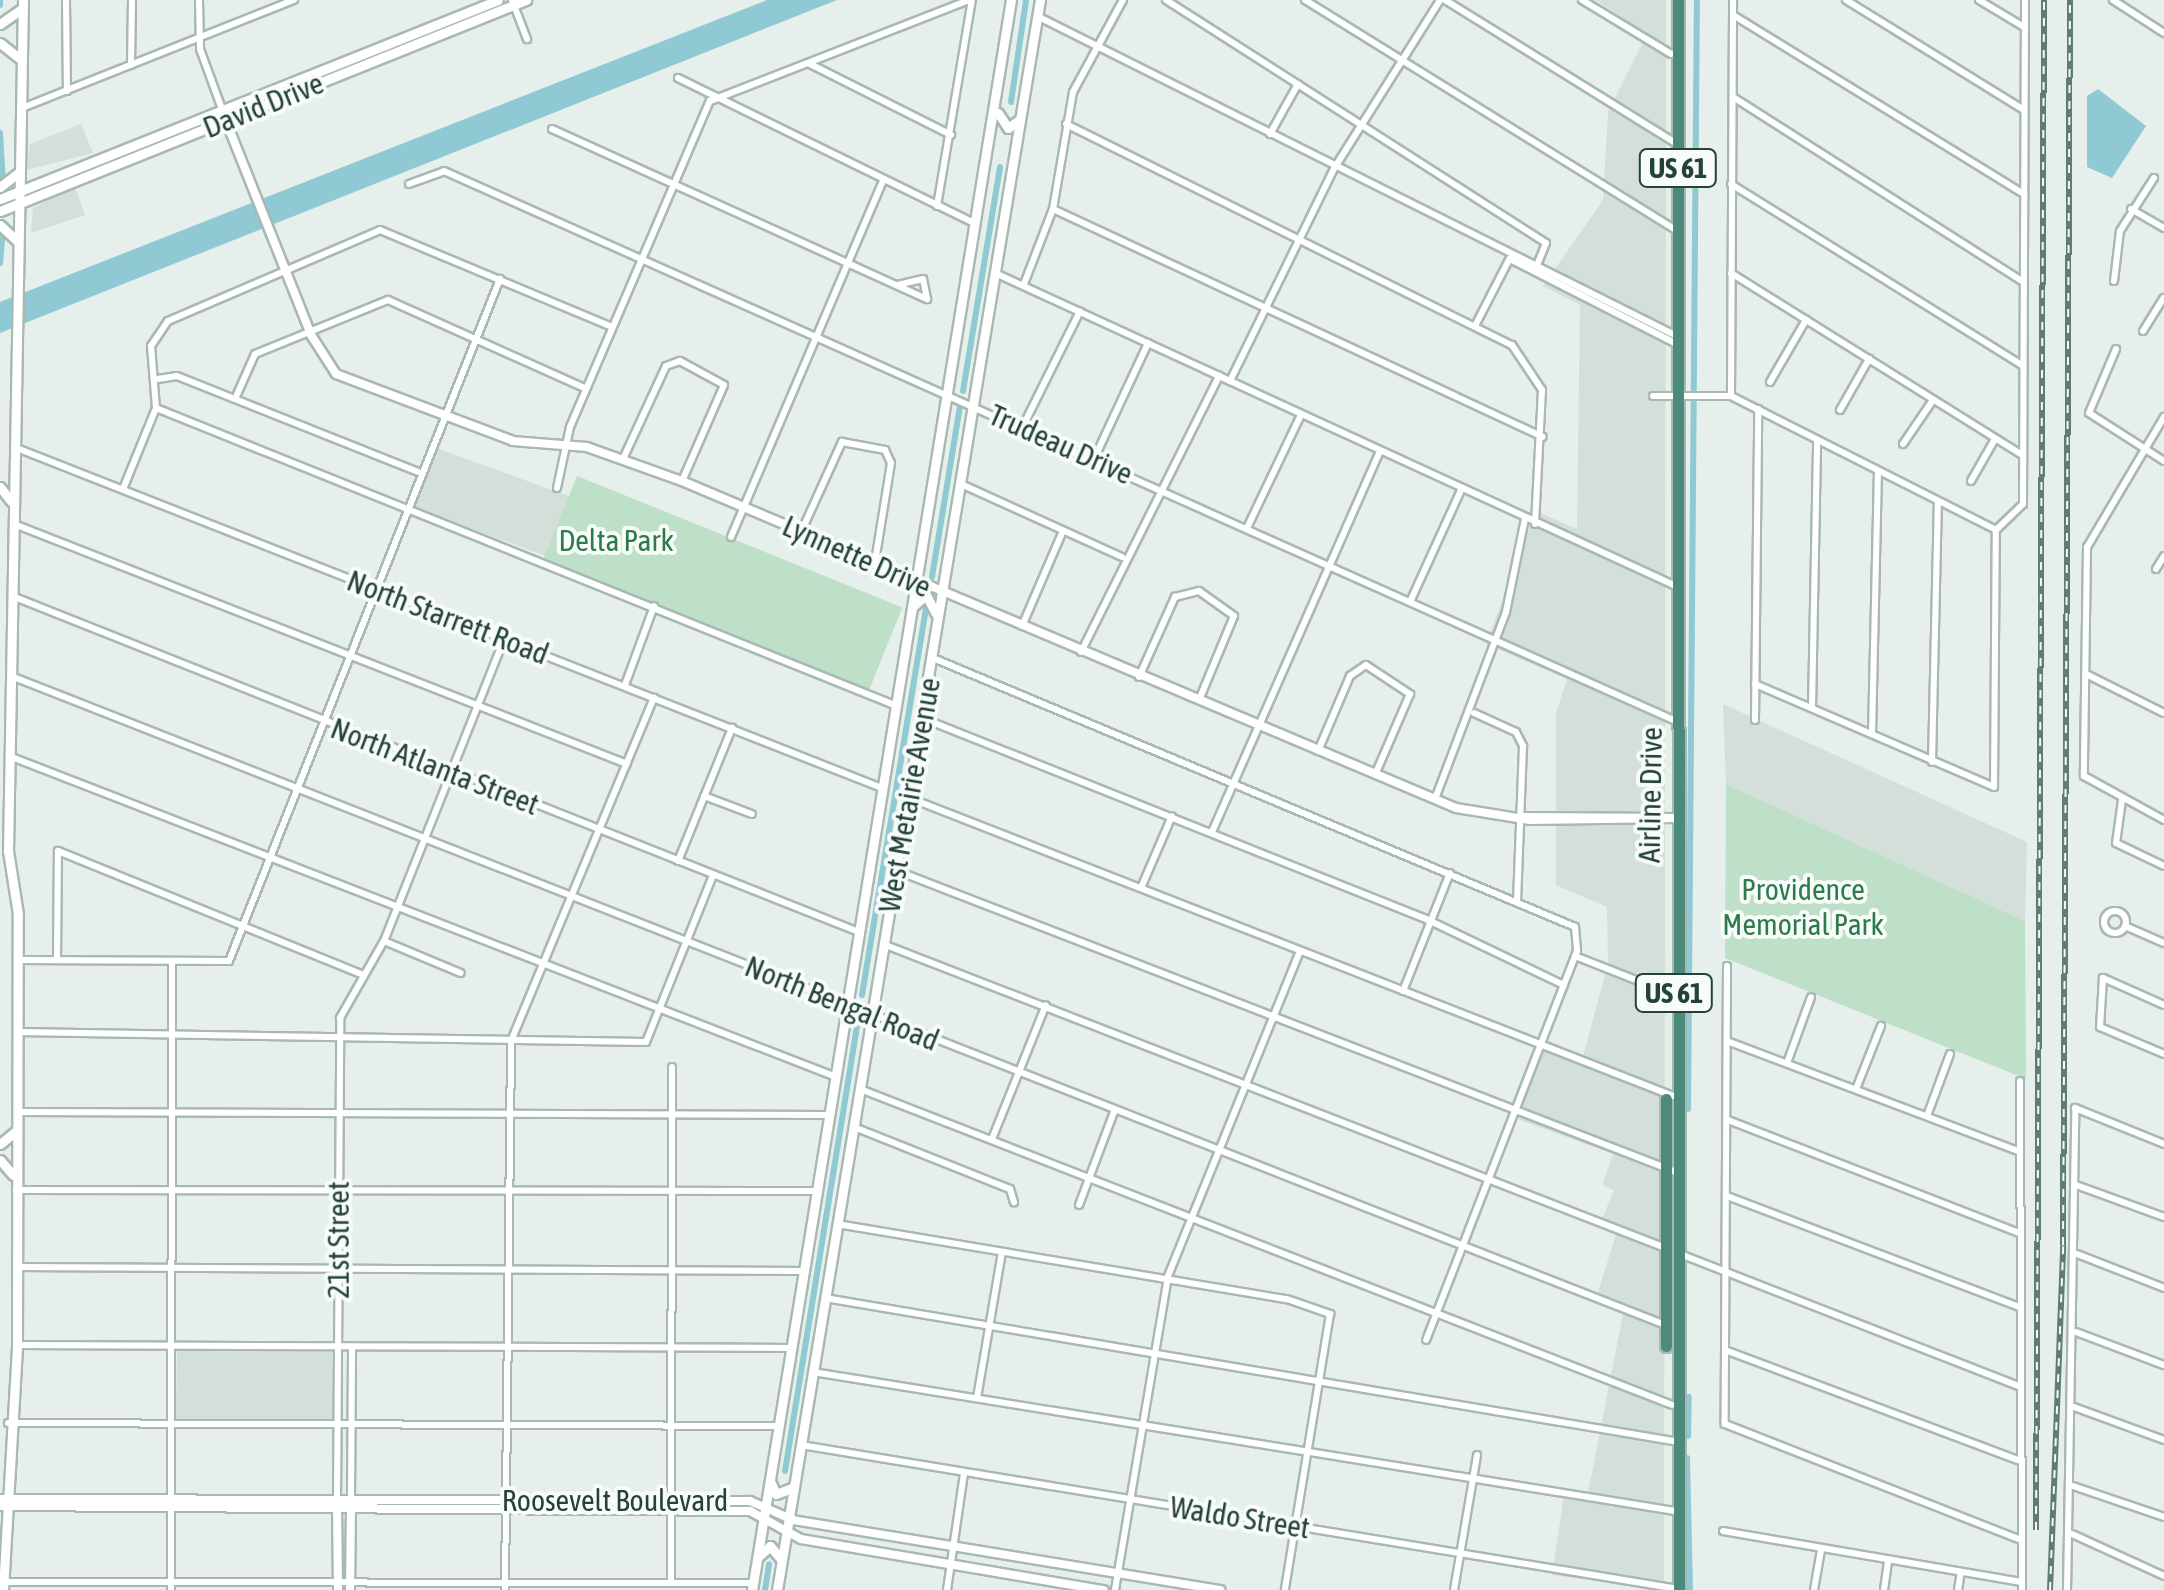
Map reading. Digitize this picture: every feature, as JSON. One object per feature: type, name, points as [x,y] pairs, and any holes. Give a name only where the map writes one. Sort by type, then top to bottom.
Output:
[{"type":"highway","name":"Airline Drive","points":[[1674,142],[1675,0]]},
{"type":"highway","name":"Airline Drive","points":[[1675,0],[1678,396],[1671,583],[1669,1095],[1669,1404],[1675,1590]]},
{"type":"main road","name":"David Drive","points":[[0,199],[498,0]]},
{"type":"main road","name":"David Drive","points":[[0,211],[526,0]]},
{"type":"main road","name":"West Metairie Avenue","points":[[777,1590],[1040,0]]},
{"type":"main road","points":[[0,24],[23,1]]},
{"type":"main road","points":[[3,1586],[2,1473],[17,1345],[18,960],[8,830],[8,756],[12,452],[22,204],[23,1]]},
{"type":"main road","name":"West Metairie Avenue","points":[[753,1586],[897,706],[912,578],[978,224],[1008,1]]},
{"type":"main road","points":[[0,43],[23,63]]},
{"type":"main road","points":[[367,51],[372,62]]},
{"type":"main road","points":[[997,105],[1003,126],[1020,118]]},
{"type":"main road","points":[[989,155],[1003,144],[1012,163]]},
{"type":"main road","points":[[0,188],[22,164]]},
{"type":"main road","points":[[0,225],[15,231],[21,254]]},
{"type":"main road","points":[[0,470],[12,452]]},
{"type":"main road","points":[[0,488],[12,503]]},
{"type":"main road","points":[[908,616],[926,595],[938,632]]},
{"type":"main road","points":[[0,794],[8,780]]},
{"type":"main road","points":[[0,814],[8,830]]},
{"type":"main road","points":[[851,984],[858,1002],[874,993]]},
{"type":"main road","points":[[0,1144],[16,1131]]},
{"type":"main road","points":[[0,1160],[16,1186]]},
{"type":"main road","points":[[770,1480],[776,1494],[794,1487]]},
{"type":"main road","points":[[0,1532],[4,1546]]},
{"type":"main road","points":[[757,1558],[774,1546],[781,1566]]},
{"type":"street","points":[[66,0],[67,91]]},
{"type":"street","points":[[131,65],[132,0]]},
{"type":"street","points":[[199,0],[199,38],[222,108]]},
{"type":"street","points":[[22,108],[294,0]]},
{"type":"street","points":[[557,488],[585,388],[710,101],[971,0]]},
{"type":"street","points":[[937,206],[971,0]]},
{"type":"street","points":[[1024,284],[1053,210],[1066,124],[1094,45],[1123,0]]},
{"type":"street","points":[[1166,0],[1547,244],[1535,270]]},
{"type":"street","points":[[1305,0],[1674,230]]},
{"type":"street","points":[[1230,381],[1335,168],[1442,0],[1674,142]]},
{"type":"street","points":[[1582,0],[1672,54]]},
{"type":"street","points":[[1731,396],[1734,0]]},
{"type":"street","points":[[1846,0],[2025,111]]},
{"type":"street","points":[[1978,0],[2025,27]]},
{"type":"street","points":[[1755,684],[1994,787],[1996,530],[2023,504],[2024,0]]},
{"type":"street","points":[[2112,0],[2164,32]]},
{"type":"street","points":[[513,2],[527,39]]},
{"type":"street","points":[[1734,15],[2024,194]]},
{"type":"street","points":[[1039,16],[1510,258],[1628,312],[1675,340]]},
{"type":"street","points":[[809,64],[951,134]]},
{"type":"street","points":[[678,78],[710,101],[978,224]]},
{"type":"street","points":[[1270,134],[1298,84]]},
{"type":"street","points":[[1732,97],[2023,282]]},
{"type":"street","name":"Lynnette Drive","points":[[222,108],[311,334],[336,374],[513,442],[568,445],[622,459],[682,482],[1435,800],[1524,816],[1670,818]]},
{"type":"street","points":[[1066,124],[1475,326],[1529,361],[1542,390],[1543,437],[1536,524]]},
{"type":"street","points":[[552,129],[898,284],[917,300],[927,299],[922,280],[898,284]]},
{"type":"street","name":"Trudeau Drive","points":[[409,184],[444,171],[816,339],[973,404],[1672,720]]},
{"type":"street","points":[[2114,281],[2131,209],[2154,178]]},
{"type":"street","points":[[731,537],[883,180]]},
{"type":"street","points":[[1731,184],[2023,366]]},
{"type":"street","points":[[2131,209],[2164,228]]},
{"type":"street","points":[[1053,210],[1543,437]]},
{"type":"street","points":[[123,489],[156,408],[158,380],[151,346],[168,321],[284,268],[386,230],[610,326]]},
{"type":"street","points":[[1475,326],[1510,258]]},
{"type":"street","points":[[1510,258],[1622,322],[1675,340]]},
{"type":"street","points":[[994,273],[1671,583]]},
{"type":"street","points":[[1732,273],[2023,456]]},
{"type":"street","points":[[18,960],[229,961],[441,413],[500,278]]},
{"type":"street","points":[[2143,331],[2164,298]]},
{"type":"street","points":[[235,399],[255,354],[388,300],[585,388]]},
{"type":"street","points":[[1598,309],[1603,300]]},
{"type":"street","points":[[1022,426],[1080,311]]},
{"type":"street","points":[[1622,322],[1628,312]]},
{"type":"street","points":[[1770,382],[1806,320]]},
{"type":"street","points":[[1094,459],[1148,343]]},
{"type":"street","points":[[2116,350],[2089,413],[2164,461]]},
{"type":"street","points":[[1840,410],[1868,359]]},
{"type":"street","points":[[622,459],[666,366],[680,361],[724,385],[682,482]]},
{"type":"street","points":[[158,380],[176,376],[418,472]]},
{"type":"street","points":[[1081,652],[1122,557],[1146,536],[1219,376]]},
{"type":"street","points":[[1654,396],[1731,396],[1996,530]]},
{"type":"street","points":[[1903,444],[1934,400]]},
{"type":"street","points":[[156,408],[897,706]]},
{"type":"street","points":[[1755,720],[1758,409]]},
{"type":"street","points":[[1247,528],[1301,414]]},
{"type":"street","points":[[2164,417],[2089,541],[2084,776],[2164,820]]},
{"type":"street","points":[[802,530],[845,439],[885,450],[891,463],[875,562]]},
{"type":"street","points":[[1970,482],[1995,439]]},
{"type":"street","points":[[1812,708],[1817,440]]},
{"type":"street","points":[[1212,832],[1380,451]]},
{"type":"street","name":"North Starrett Road","points":[[12,452],[123,489],[883,788]]},
{"type":"street","points":[[1872,734],[1878,471]]},
{"type":"street","points":[[961,484],[1122,557]]},
{"type":"street","points":[[1410,603],[1461,490]]},
{"type":"street","points":[[1932,762],[1938,502]]},
{"type":"street","points":[[1435,800],[1474,713],[1473,682],[1492,641],[1525,519]]},
{"type":"street","points":[[12,524],[627,764]]},
{"type":"street","points":[[1022,627],[1063,532]]},
{"type":"street","points":[[2156,569],[2164,556]]},
{"type":"street","points":[[1139,677],[1175,597],[1200,591],[1234,616],[1199,701]]},
{"type":"street","name":"North Atlanta Street","points":[[12,596],[321,722],[859,932]]},
{"type":"street","points":[[625,685],[654,606]]},
{"type":"street","name":"21st Street","points":[[338,1586],[339,1034],[344,1003],[384,941],[504,639]]},
{"type":"street","points":[[933,658],[1517,901],[1577,933],[1575,956],[1426,1340]]},
{"type":"street","points":[[1318,751],[1350,676],[1366,665],[1410,694],[1375,775]]},
{"type":"street","points":[[2086,674],[2164,713]]},
{"type":"street","name":"North Bengal Road","points":[[12,676],[848,1003],[1114,1112],[1670,1326]]},
{"type":"street","points":[[504,1586],[506,1114],[516,1036],[654,698]]},
{"type":"street","points":[[1474,713],[1516,732],[1523,746],[1524,816],[1517,901]]},
{"type":"street","points":[[922,718],[1212,832],[1564,985]]},
{"type":"street","points":[[678,861],[732,728]]},
{"type":"street","points":[[8,756],[837,1078]]},
{"type":"street","points":[[704,796],[752,814]]},
{"type":"street","points":[[906,796],[1669,1095]]},
{"type":"street","points":[[2122,800],[2116,843],[2164,866]]},
{"type":"street","points":[[1141,888],[1172,816]]},
{"type":"street","points":[[57,960],[58,851],[364,975]]},
{"type":"street","points":[[894,870],[1671,1172]]},
{"type":"street","points":[[1404,991],[1450,873]]},
{"type":"street","points":[[18,1032],[651,1038],[713,875]]},
{"type":"street","points":[[2125,926],[2164,944]]},
{"type":"street","points":[[384,941],[461,973]]},
{"type":"street","points":[[882,944],[1046,1004],[2018,1386]]},
{"type":"street","points":[[1115,1590],[1168,1279],[1198,1218],[1300,951]]},
{"type":"street","points":[[1575,956],[1670,994]]},
{"type":"street","points":[[170,1586],[172,961]]},
{"type":"street","points":[[1727,966],[1724,1424],[2018,1538]]},
{"type":"street","points":[[2164,1005],[2103,978],[2100,1026],[2164,1054]]},
{"type":"street","points":[[1787,1063],[1811,997]]},
{"type":"street","points":[[992,1140],[1046,1004]]},
{"type":"street","points":[[1856,1089],[1881,1026]]},
{"type":"street","points":[[1727,1042],[2020,1152]]},
{"type":"street","points":[[1926,1116],[1950,1054]]},
{"type":"street","points":[[671,1582],[672,1067]]},
{"type":"street","points":[[1723,1531],[2022,1586],[2018,1538],[2020,1080]]},
{"type":"street","points":[[859,1088],[1669,1404]]},
{"type":"street","points":[[2067,1590],[2073,1486],[2075,1108],[2164,1144]]},
{"type":"street","points":[[16,1112],[831,1115]]},
{"type":"street","points":[[1079,1205],[1114,1112]]},
{"type":"street","points":[[1727,1120],[2020,1234]]},
{"type":"street","points":[[853,1127],[1010,1189],[1014,1202]]},
{"type":"street","points":[[16,1186],[173,1190],[820,1191]]},
{"type":"street","points":[[2076,1186],[2164,1217]]},
{"type":"street","points":[[1726,1196],[2020,1308]]},
{"type":"street","points":[[837,1224],[1168,1279],[1330,1314],[1285,1590]]},
{"type":"street","points":[[977,1398],[1002,1252]]},
{"type":"street","points":[[2076,1254],[2164,1288]]},
{"type":"street","points":[[17,1267],[806,1270]]},
{"type":"street","points":[[825,1298],[1670,1440]]},
{"type":"street","points":[[2075,1332],[2164,1364]]},
{"type":"street","points":[[17,1345],[793,1348]]},
{"type":"street","points":[[350,1586],[352,1348]]},
{"type":"street","points":[[1726,1350],[2018,1460]]},
{"type":"street","points":[[812,1372],[1672,1511]]},
{"type":"street","points":[[2074,1407],[2164,1440]]},
{"type":"street","points":[[8,1423],[780,1426]]},
{"type":"street","name":"Waldo Street","points":[[801,1446],[1295,1526],[1622,1586],[1675,1590]]},
{"type":"street","points":[[1454,1590],[1478,1455]]},
{"type":"street","points":[[947,1590],[964,1472]]},
{"type":"street","points":[[2073,1486],[2164,1517]]},
{"type":"street","name":"Roosevelt Boulevard","points":[[2,1503],[672,1500],[765,1510],[789,1519],[1220,1590]]},
{"type":"street","name":"Roosevelt Boulevard","points":[[351,1504],[505,1510],[765,1510],[786,1533],[1104,1590]]},
{"type":"street","points":[[2072,1534],[2164,1576]]},
{"type":"street","points":[[1814,1590],[1821,1550]]},
{"type":"street","points":[[1884,1590],[1888,1560]]},
{"type":"street","points":[[1958,1590],[1961,1572]]},
{"type":"street","points":[[3,1586],[671,1582],[753,1586]]},
{"type":"shaded area","points":[[1596,0],[1666,0],[1664,1590],[1552,1575],[1564,1495],[1587,1498],[1623,1314],[1595,1302],[1616,1234],[1599,1227],[1614,1190],[1602,1185],[1613,1154],[1509,1116],[1540,1037],[1583,1057],[1608,963],[1607,907],[1556,885],[1556,713],[1567,679],[1486,644],[1536,511],[1577,529],[1580,305],[1543,286],[1603,200],[1608,112],[1647,34]]},
{"type":"shaded area","points":[[81,124],[93,153],[27,170],[30,144]]},
{"type":"shaded area","points":[[75,187],[85,215],[31,233],[33,208]]},
{"type":"shaded area","points":[[431,446],[569,496],[547,556],[409,506]]},
{"type":"shaded area","points":[[1723,704],[2027,842],[2025,921],[1726,784]]},
{"type":"shaded area","points":[[177,1349],[334,1352],[333,1423],[176,1420]]},
{"type":"green space","name":"Delta Park","points":[[577,476],[902,607],[868,692],[543,560]]},
{"type":"green space","name":"Providence Memorial Park","points":[[1726,784],[2025,921],[2026,1079],[1725,958]]},
{"type":"water","points":[[767,0],[837,0],[0,333],[0,302]]},
{"type":"water","points":[[2098,89],[2146,126],[2112,178],[2087,167],[2087,96]]},
{"type":"waterway","points":[[0,0],[0,5]]},
{"type":"waterway","points":[[1011,102],[1026,0]]},
{"type":"waterway","points":[[1688,1109],[1697,0]]},
{"type":"waterway","points":[[0,133],[3,183]]},
{"type":"waterway","points":[[963,391],[1000,167]]},
{"type":"waterway","points":[[0,263],[3,229]]},
{"type":"waterway","points":[[932,577],[960,406]]},
{"type":"waterway","points":[[862,995],[927,603]]},
{"type":"waterway","points":[[785,1471],[858,1019]]},
{"type":"waterway","points":[[1688,1436],[1689,1397]]},
{"type":"waterway","points":[[1687,1458],[1690,1590]]},
{"type":"waterway","points":[[765,1590],[769,1564]]},
{"type":"railway","points":[[2036,1530],[2044,0]]},
{"type":"railway","points":[[2050,1590],[2063,1245],[2070,0]]}]
